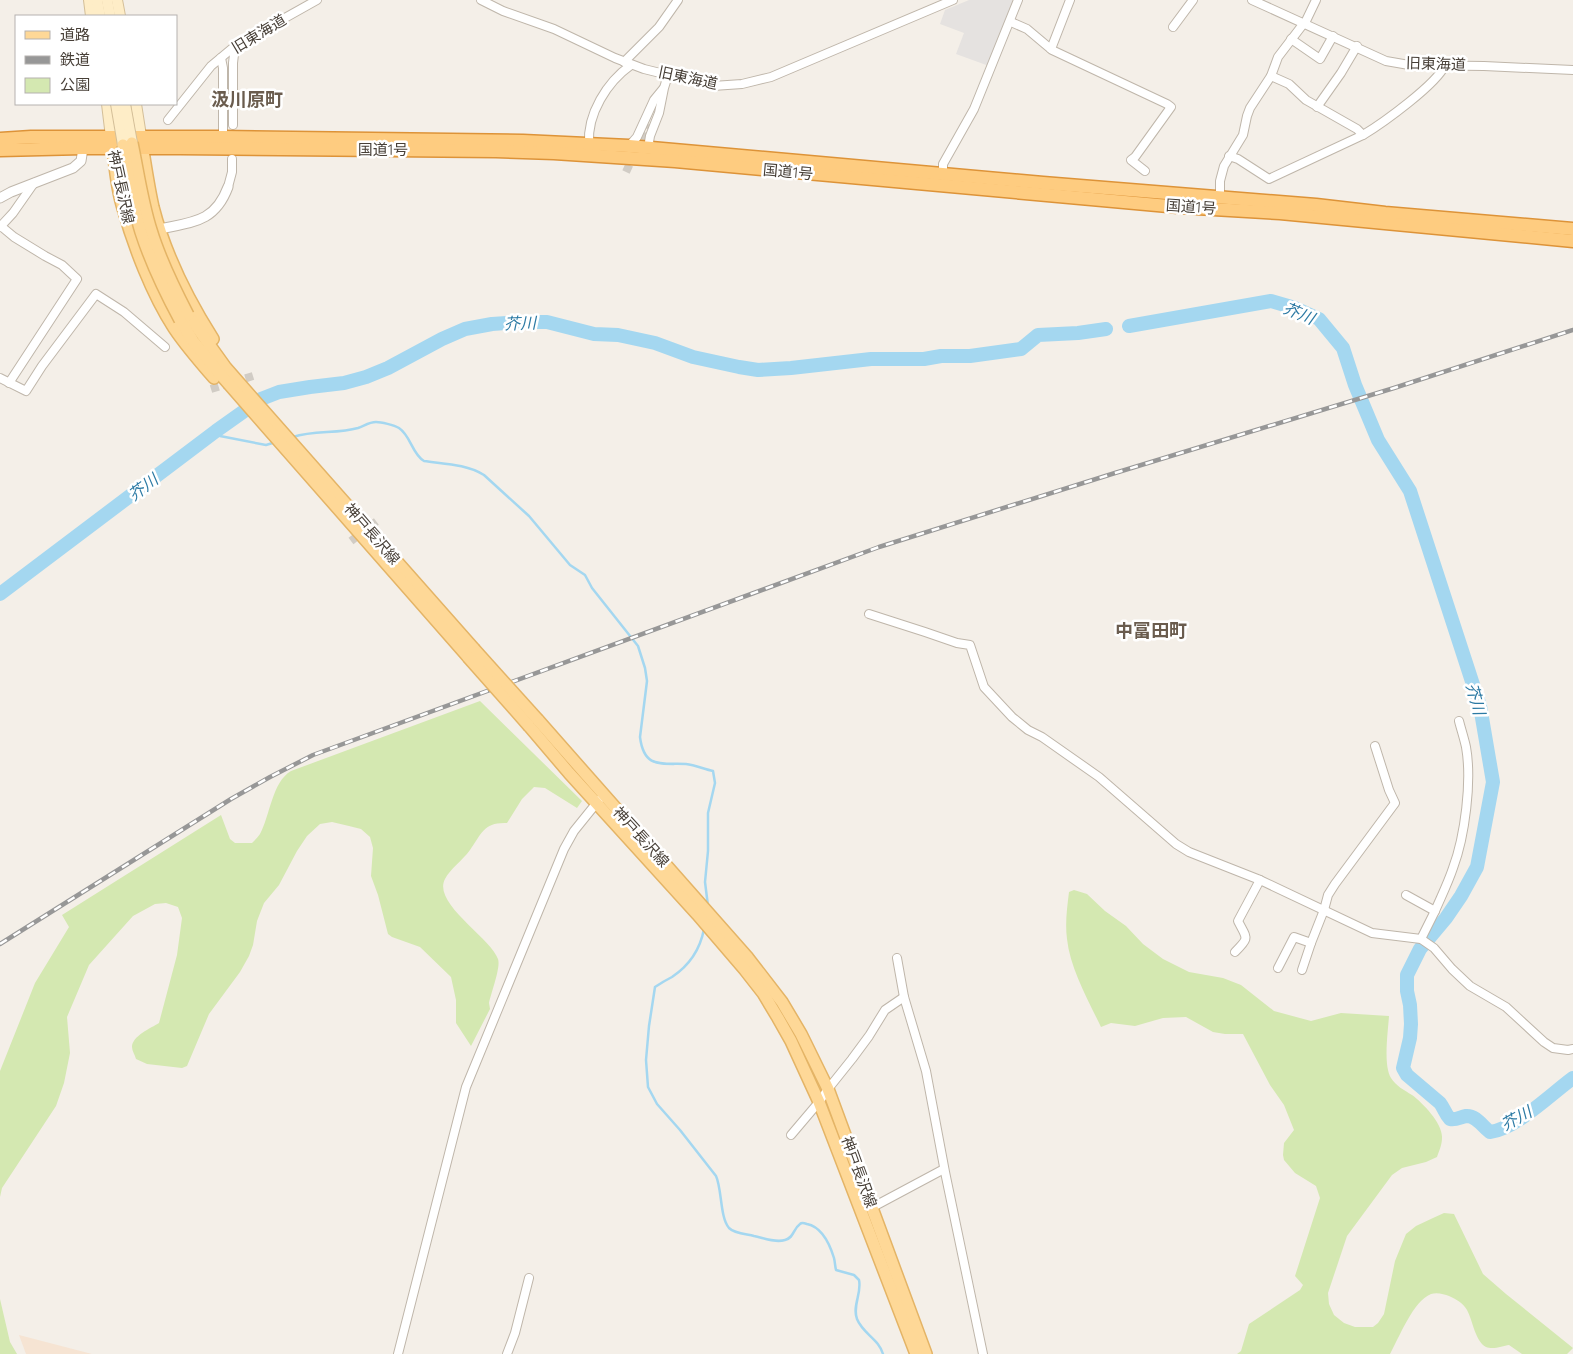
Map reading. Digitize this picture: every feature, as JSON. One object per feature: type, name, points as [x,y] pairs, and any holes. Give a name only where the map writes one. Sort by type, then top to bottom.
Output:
[{"type":"highway","name":"国道1号","points":[[0,139],[30,137],[180,148],[487,151],[675,161],[1573,241]]},
{"type":"highway","name":"国道1号","points":[[0,150],[83,148],[127,143],[223,137],[523,141],[629,146],[1220,197],[1573,230]]},
{"type":"main road","points":[[89,0],[91,15]]},
{"type":"main road","points":[[97,0],[100,15]]},
{"type":"main road","points":[[107,0],[110,15]]},
{"type":"main road","points":[[117,0],[120,15]]},
{"type":"main road","points":[[108,105],[127,143]]},
{"type":"main road","points":[[116,105],[127,143]]},
{"type":"main road","points":[[125,105],[127,143]]},
{"type":"main road","points":[[127,143],[136,105]]},
{"type":"main road","name":"神戸長沢線","points":[[127,143],[147,179],[184,318],[194,341],[288,453],[300,459]]},
{"type":"main road","name":"神戸長沢線","points":[[127,143],[122,207],[156,295],[219,348],[232,365],[236,391],[300,459],[600,799],[672,886],[746,970],[763,993],[791,1041],[820,1102],[916,1354]]},
{"type":"main road","name":"神戸長沢線","points":[[127,143],[134,205],[141,231],[163,288],[184,318]]},
{"type":"main road","name":"神戸長沢線","points":[[600,799],[673,873],[748,958],[782,1002],[801,1034],[828,1089],[926,1354]]},
{"type":"street","name":"旧東海道","points":[[168,120],[211,66],[235,46],[317,0]]},
{"type":"street","name":"旧東海道","points":[[482,0],[511,15],[554,28],[628,64],[713,86],[742,84],[760,80],[811,61],[953,0]]},
{"type":"street","points":[[589,144],[588,135],[592,122],[606,90],[655,32],[678,0]]},
{"type":"street","points":[[943,174],[944,164],[974,110],[1018,0]]},
{"type":"street","points":[[1051,49],[1070,0]]},
{"type":"street","points":[[1172,27],[1193,0]]},
{"type":"street","name":"旧東海道","points":[[1252,0],[1357,46],[1386,61],[1409,65],[1573,70]]},
{"type":"street","points":[[1220,197],[1220,180],[1224,166],[1243,135],[1250,108],[1271,76],[1278,57],[1304,23],[1316,0]]},
{"type":"street","points":[[1010,22],[1027,29],[1051,49],[1171,107],[1131,160],[1145,171]]},
{"type":"street","points":[[1291,39],[1320,59],[1333,36]]},
{"type":"street","points":[[233,125],[233,63],[235,46]]},
{"type":"street","points":[[1318,107],[1342,73],[1357,46]]},
{"type":"street","points":[[221,58],[223,68],[223,137]]},
{"type":"street","points":[[1229,156],[1238,159],[1269,179],[1364,135],[1405,104],[1436,77],[1445,65]]},
{"type":"street","points":[[648,124],[668,75]]},
{"type":"street","points":[[1271,76],[1290,84],[1306,100],[1357,129],[1364,135]]},
{"type":"street","points":[[629,146],[637,137],[654,100],[664,88]]},
{"type":"street","points":[[650,148],[650,136],[660,113],[664,88]]},
{"type":"street","points":[[0,198],[73,168],[81,161],[83,148]]},
{"type":"street","points":[[160,228],[190,223],[210,214],[222,202],[232,172],[232,159]]},
{"type":"street","points":[[9,383],[77,279],[62,265],[14,237],[1,227],[34,183]]},
{"type":"street","points":[[0,378],[26,391],[42,366],[96,294],[124,312],[164,347]]},
{"type":"street","points":[[868,614],[957,643],[970,645],[984,687],[1012,717],[1099,778],[1176,844],[1189,852],[1260,880],[1372,933],[1424,941],[1470,986],[1506,1007],[1544,1042],[1553,1048],[1573,1049]]},
{"type":"street","points":[[1424,941],[1453,869],[1458,852],[1466,803],[1468,772],[1459,721]]},
{"type":"street","points":[[1302,970],[1328,896],[1395,803],[1376,746]]},
{"type":"street","points":[[398,1354],[462,1100],[564,849],[574,831],[600,799]]},
{"type":"street","points":[[1235,952],[1246,942],[1246,937],[1238,921],[1260,880]]},
{"type":"street","points":[[1406,895],[1435,910]]},
{"type":"street","points":[[1278,968],[1294,937],[1311,943]]},
{"type":"street","points":[[897,958],[904,997],[924,1064],[983,1354]]},
{"type":"street","points":[[791,1135],[820,1102],[869,1036],[885,1010],[904,997]]},
{"type":"street","points":[[871,1208],[944,1169]]},
{"type":"street","points":[[507,1354],[515,1333],[528,1278]]},
{"type":"shaded area","points":[[969,0],[1015,0],[989,66],[956,54],[964,33],[940,24],[945,10]]},
{"type":"shaded area","points":[[19,1335],[92,1354],[26,1354]]},
{"type":"green space","points":[[480,701],[582,801],[577,808],[545,788],[534,787],[522,799],[507,823],[493,824],[484,830],[467,854],[445,879],[443,888],[447,899],[454,909],[485,941],[499,963],[489,1003],[490,1009],[471,1046],[456,1023],[456,1000],[451,977],[420,947],[388,934],[371,876],[373,848],[370,837],[361,829],[332,822],[320,824],[307,836],[279,885],[264,903],[257,921],[249,956],[240,972],[209,1014],[187,1066],[182,1068],[147,1064],[136,1059],[132,1050],[133,1043],[138,1036],[159,1023],[177,955],[182,918],[178,907],[166,903],[155,904],[133,916],[89,965],[67,1017],[70,1053],[64,1083],[56,1106],[2,1188],[0,1197],[0,1071],[35,983],[69,927],[62,915],[221,815],[230,839],[235,843],[252,843],[260,834],[275,791],[285,776],[291,771]]},
{"type":"green space","points":[[1074,890],[1087,894],[1105,911],[1126,926],[1143,944],[1163,959],[1189,972],[1223,978],[1241,985],[1274,1011],[1311,1021],[1341,1013],[1389,1016],[1387,1065],[1391,1078],[1400,1088],[1412,1095],[1432,1114],[1439,1126],[1442,1143],[1437,1157],[1402,1168],[1392,1175],[1347,1236],[1328,1293],[1329,1304],[1334,1315],[1344,1323],[1355,1327],[1373,1327],[1378,1323],[1384,1314],[1395,1261],[1406,1234],[1416,1226],[1444,1213],[1454,1214],[1483,1274],[1573,1348],[1567,1354],[1522,1354],[1509,1345],[1495,1348],[1486,1347],[1479,1340],[1467,1310],[1463,1305],[1449,1296],[1436,1293],[1424,1298],[1418,1304],[1390,1354],[1237,1354],[1241,1351],[1249,1324],[1300,1290],[1303,1285],[1295,1276],[1320,1198],[1316,1186],[1295,1173],[1284,1160],[1284,1143],[1294,1130],[1284,1105],[1270,1085],[1243,1034],[1213,1032],[1186,1017],[1163,1018],[1135,1026],[1111,1023],[1101,1027],[1080,984],[1069,950],[1066,933],[1067,910],[1069,892]]},
{"type":"green space","points":[[0,1299],[10,1342],[17,1354],[0,1354]]},
{"type":"waterway","name":"芥川","points":[[1129,326],[1271,301],[1295,308],[1319,319],[1343,348],[1355,385],[1378,440],[1410,491],[1480,706],[1493,782],[1477,867],[1446,918],[1420,949],[1407,975],[1411,1024],[1410,1038],[1403,1068],[1407,1075],[1440,1103],[1450,1119],[1470,1116],[1490,1132],[1511,1125],[1522,1118],[1573,1078]]},
{"type":"waterway","name":"芥川","points":[[0,594],[261,399],[279,392],[344,383],[366,377],[465,329],[492,324],[547,322],[594,334],[618,335],[655,343],[693,357],[758,370],[871,359],[924,359],[941,356],[970,356],[1021,349],[1038,335],[1078,333],[1106,329]]},
{"type":"waterway","points":[[293,437],[309,433],[350,430],[373,422],[397,427],[403,431],[417,454],[424,461],[462,467],[484,475],[529,516],[570,565],[585,575],[592,588],[638,646],[647,681],[640,737],[645,755],[655,762],[686,764],[713,771],[715,783],[708,813],[708,851],[705,882],[708,906]]},
{"type":"waterway","points":[[216,431],[220,436],[266,445],[276,442]]},
{"type":"waterway","points":[[704,929],[700,944],[689,962],[672,977],[655,987],[646,1060],[648,1087],[657,1104],[716,1176],[724,1217],[729,1228],[738,1233],[777,1241],[788,1239],[802,1223],[817,1229],[825,1237],[834,1258],[836,1270],[854,1275],[859,1280],[860,1285],[856,1309],[857,1319],[863,1329],[878,1344],[883,1354]]},
{"type":"tunnel","points":[[626,172],[648,124]]},
{"type":"tunnel","points":[[211,389],[253,376]]},
{"type":"tunnel","points":[[351,541],[377,521]]},
{"type":"railway","points":[[0,944],[231,799],[313,755],[879,547],[1394,388],[1573,330]]},
{"type":"district","name":"汲川原町","points":[[247,100]]},
{"type":"district","name":"中冨田町","points":[[1151,631]]}]
